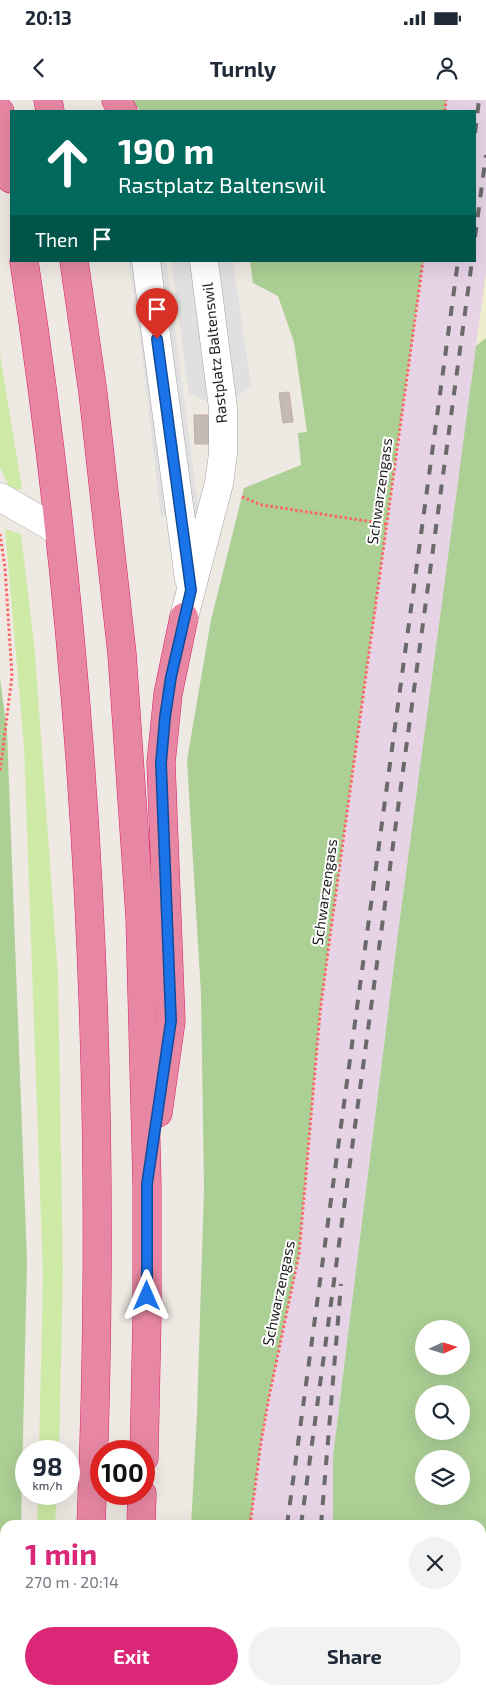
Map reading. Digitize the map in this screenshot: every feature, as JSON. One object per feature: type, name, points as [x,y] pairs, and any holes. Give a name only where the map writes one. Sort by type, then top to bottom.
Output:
[{"type":"highway","points":[[0,112],[10,173]]},
{"type":"highway","points":[[24,262],[44,399],[60,531],[82,790],[95,1053],[98,1315],[91,1520]]},
{"type":"highway","points":[[74,262],[104,490],[124,682],[140,917],[147,1184],[144,1440]]},
{"type":"highway","points":[[147,1184],[171,1021],[161,763],[168,694],[184,617]]},
{"type":"highway","points":[[141,1520],[142,1505]]},
{"type":"lane","name":"Rastplatz Baltenswil","points":[[146,262],[191,590]]},
{"type":"lane","name":"Rastplatz Baltenswil","points":[[184,617],[219,483],[223,454],[223,408],[204,262]]},
{"type":"lane","points":[[0,497],[60,531]]},
{"type":"path","name":"Schwarzengass","points":[[251,1520],[268,1397],[299,1254],[304,1220],[318,1040],[327,955],[423,262]]},
{"type":"path","points":[[238,496],[262,504],[386,524]]},
{"type":"path","points":[[0,534],[5,568],[12,676],[0,772]]},
{"type":"shaded area","points":[[446,100],[486,100],[486,273],[398,933],[333,1456],[333,1520],[251,1520],[269,1397],[299,1254],[320,1013],[423,262],[476,262],[476,110],[445,110]]},
{"type":"shaded area","points":[[129,262],[166,262],[199,513],[161,517]]},
{"type":"shaded area","points":[[171,262],[233,262],[251,385],[223,408],[189,394]]},
{"type":"green space","points":[[132,100],[446,100],[445,110],[139,110]]},
{"type":"green space","points":[[250,262],[423,262],[320,1013],[299,1254],[269,1397],[251,1520],[191,1520],[197,1415],[204,1188],[201,994],[187,760],[211,620],[244,488],[301,465],[298,433],[307,432],[294,342],[278,296],[253,283]]},
{"type":"green space","points":[[486,273],[486,338],[476,346]]},
{"type":"green space","points":[[486,338],[486,1520],[333,1520],[333,1456],[398,933],[476,346]]},
{"type":"green space","points":[[0,354],[22,489],[11,490],[0,468]]},
{"type":"green space","points":[[5,529],[21,534],[35,653],[58,976],[63,1272],[59,1440],[39,1440],[43,1276],[24,746]]},
{"type":"green space","points":[[0,678],[7,731],[27,1261],[23,1440],[15,1440],[15,1505],[21,1505],[21,1520],[0,1520]]},
{"type":"green space","points":[[38,1505],[56,1505],[55,1520],[37,1520]]},
{"type":"building","points":[[289,392],[293,422],[283,423],[279,393]]},
{"type":"building","points":[[194,415],[208,415],[209,444],[195,444]]},
{"type":"railway","points":[[476,125],[479,100]]},
{"type":"railway","points":[[476,230],[486,155]]},
{"type":"railway","points":[[288,1520],[458,262]]},
{"type":"railway","points":[[302,1520],[472,262]]},
{"type":"railway","points":[[321,1520],[341,1284]]},
{"type":"route","points":[[147,1296],[147,1184],[171,1021],[161,763],[171,677],[191,590],[157,339]]}]
